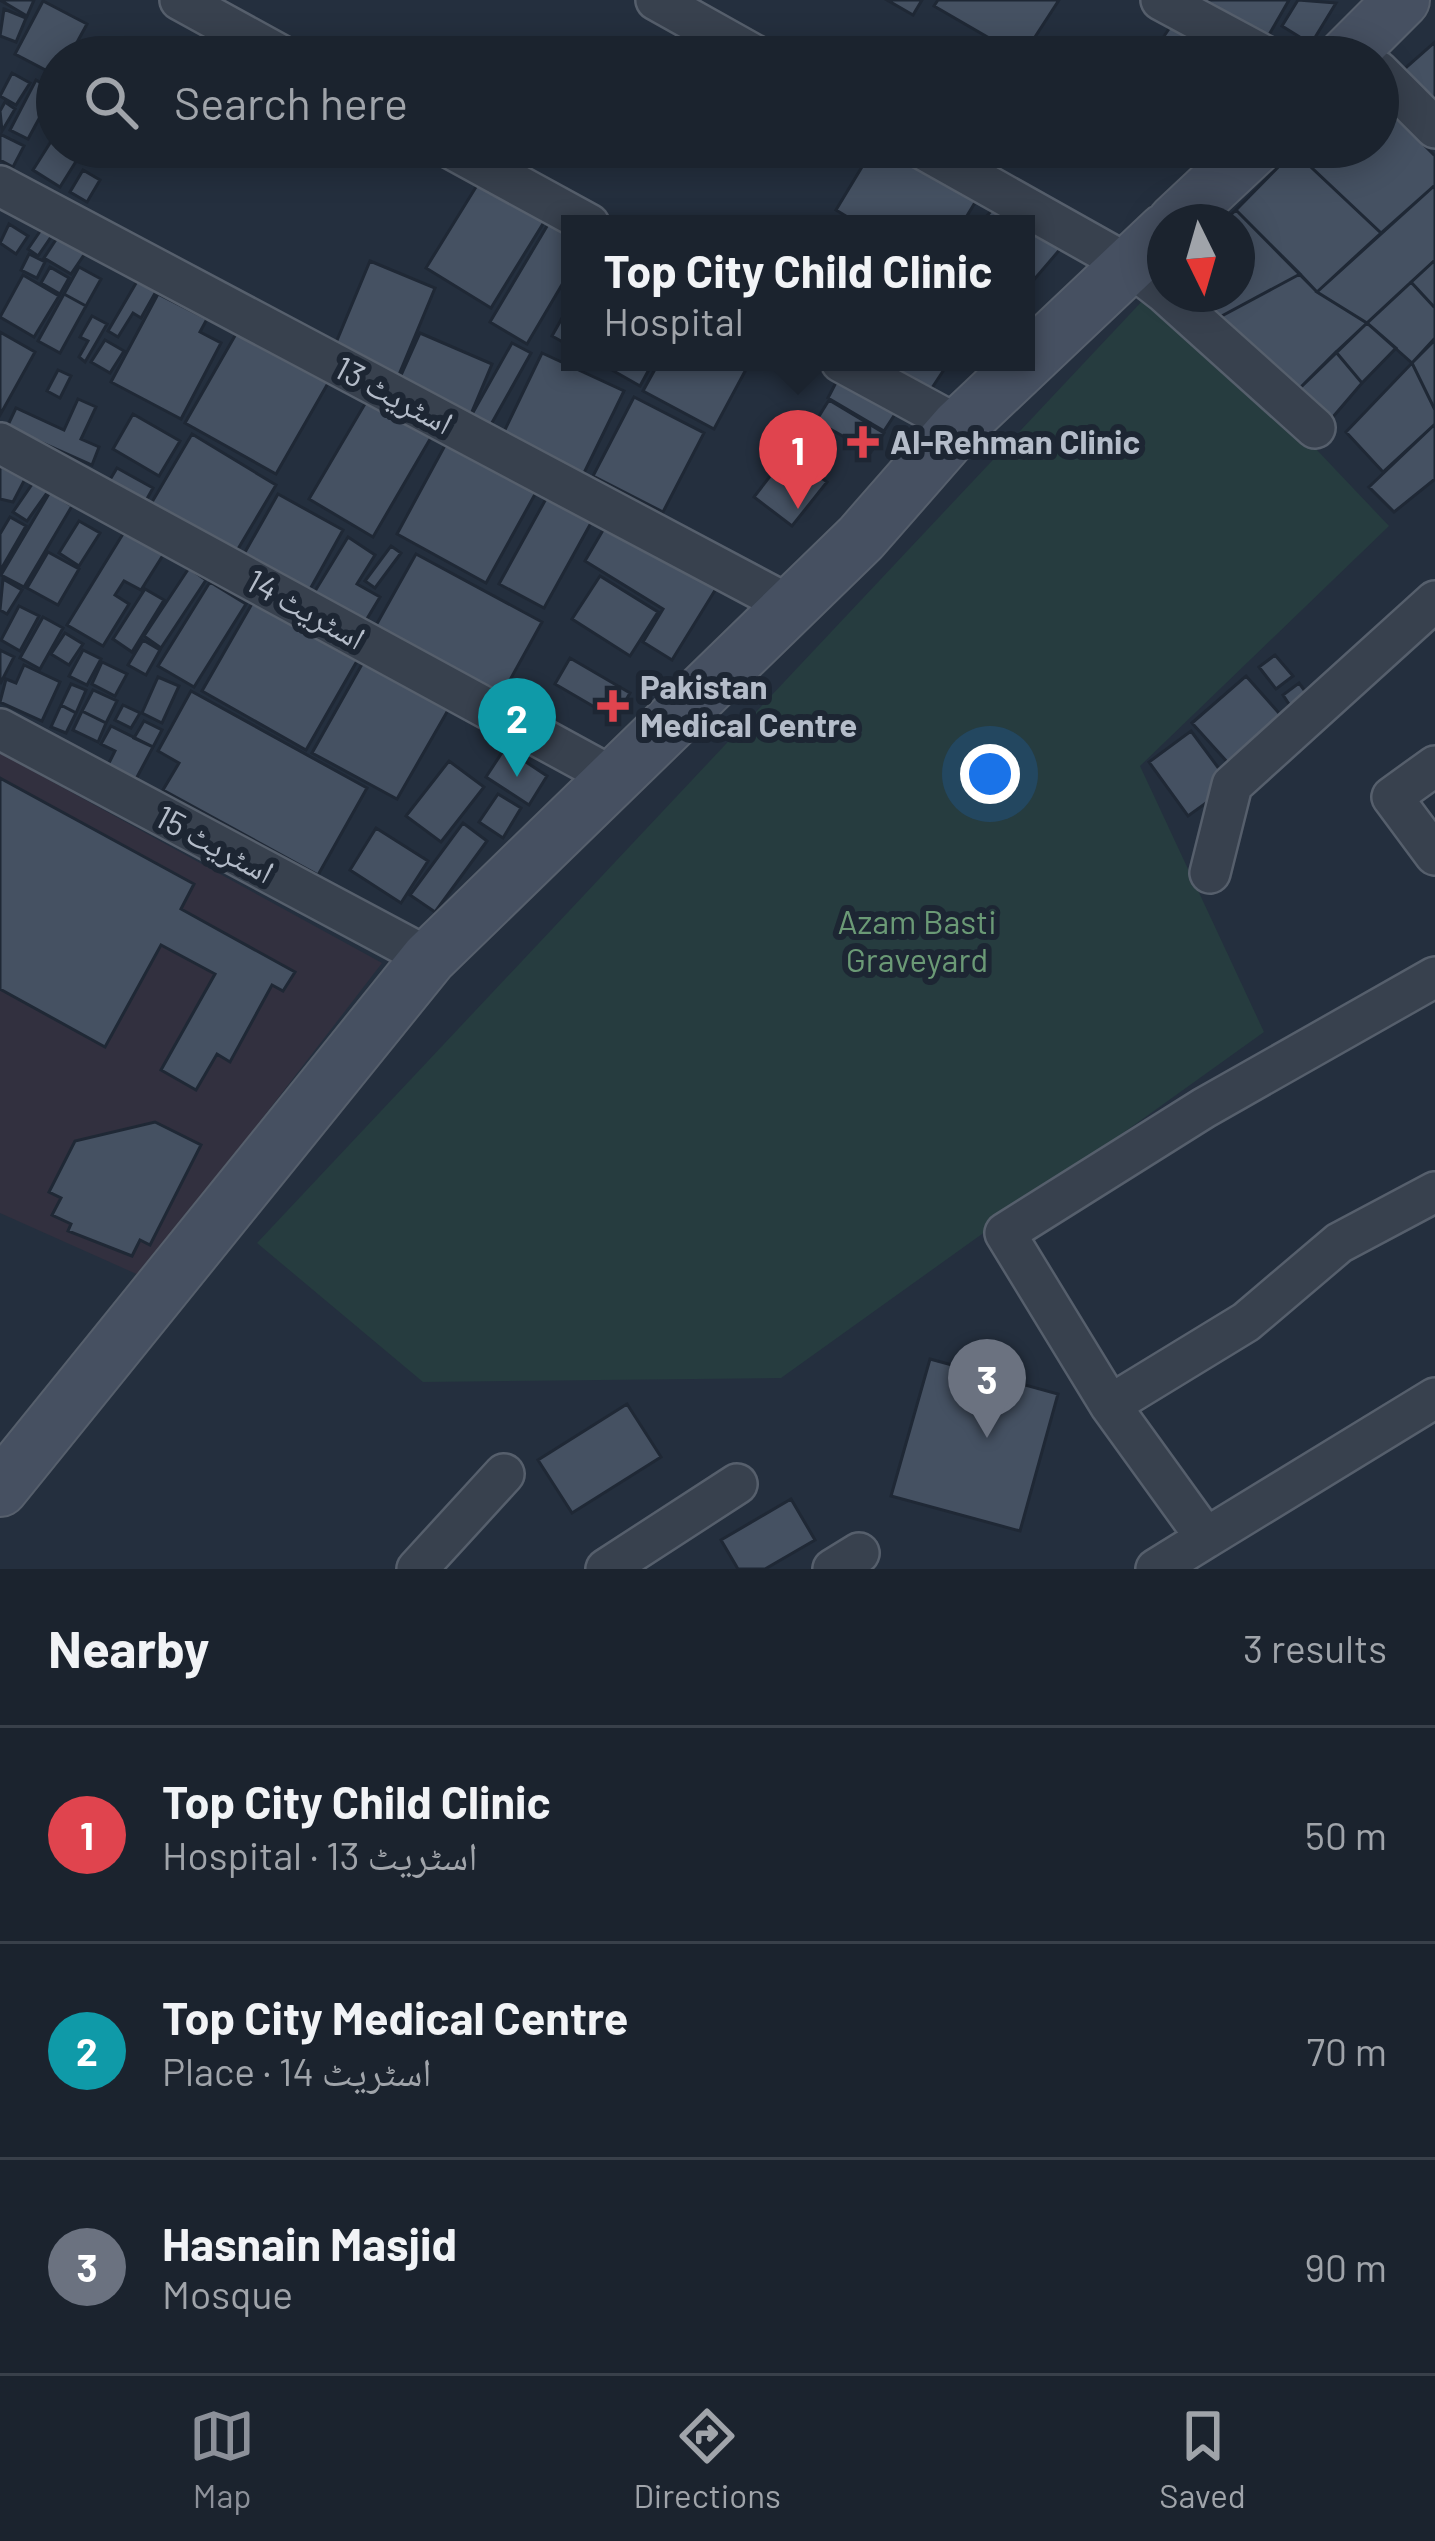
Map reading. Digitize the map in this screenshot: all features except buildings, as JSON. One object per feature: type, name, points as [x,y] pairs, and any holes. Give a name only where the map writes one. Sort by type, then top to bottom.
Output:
[{"type":"street","points":[[180,0],[246,36]]},
{"type":"street","points":[[656,0],[720,36]]},
{"type":"street","points":[[1161,0],[1228,36]]},
{"type":"street","points":[[1376,36],[1402,0]]},
{"type":"street","points":[[1399,94],[1435,128]]},
{"type":"street","points":[[486,168],[573,215]]},
{"type":"street","points":[[959,168],[1147,266]]},
{"type":"street","points":[[1194,204],[1233,168]]},
{"type":"street","name":"اسٹریٹ 13","points":[[0,186],[787,604]]},
{"type":"street","points":[[1035,366],[1147,278]]},
{"type":"street","points":[[1198,312],[1315,428]]},
{"type":"street","points":[[857,371],[958,426]]},
{"type":"street","points":[[0,1489],[430,958],[787,604],[861,538],[958,426],[1028,371]]},
{"type":"street","name":"اسٹریٹ 14","points":[[0,442],[611,776]]},
{"type":"street","points":[[1210,873],[1232,785],[1435,601]]},
{"type":"street","name":"اسٹریٹ 15","points":[[0,729],[430,958]]},
{"type":"street","points":[[1435,766],[1392,797],[1435,855]]},
{"type":"street","points":[[1207,1538],[1111,1405],[1005,1234],[1204,1108],[1435,977]]},
{"type":"street","points":[[1111,1405],[1246,1322],[1340,1243],[1435,1192]]},
{"type":"street","points":[[1156,1569],[1435,1398]]},
{"type":"street","points":[[417,1569],[504,1474]]},
{"type":"street","points":[[606,1569],[737,1484]]},
{"type":"shaded area","points":[[0,753],[382,963],[141,1276],[0,1213]]},
{"type":"green space","name":"Azam Basti Graveyard","points":[[1145,298],[1147,312],[1162,312],[1262,392],[1389,526],[1140,766],[1264,1032],[781,1378],[423,1382],[257,1243]]},
{"type":"place","name":"Al-Rehman Clinic","points":[[863,442]]},
{"type":"place","name":"Top City Child Clinic","points":[[798,509]]},
{"type":"place","name":"Pakistan Medical Centre","points":[[613,706]]},
{"type":"place","name":"Top City Medical Centre","points":[[517,777]]},
{"type":"place","name":"Hasnain Masjid","points":[[987,1438]]}]
